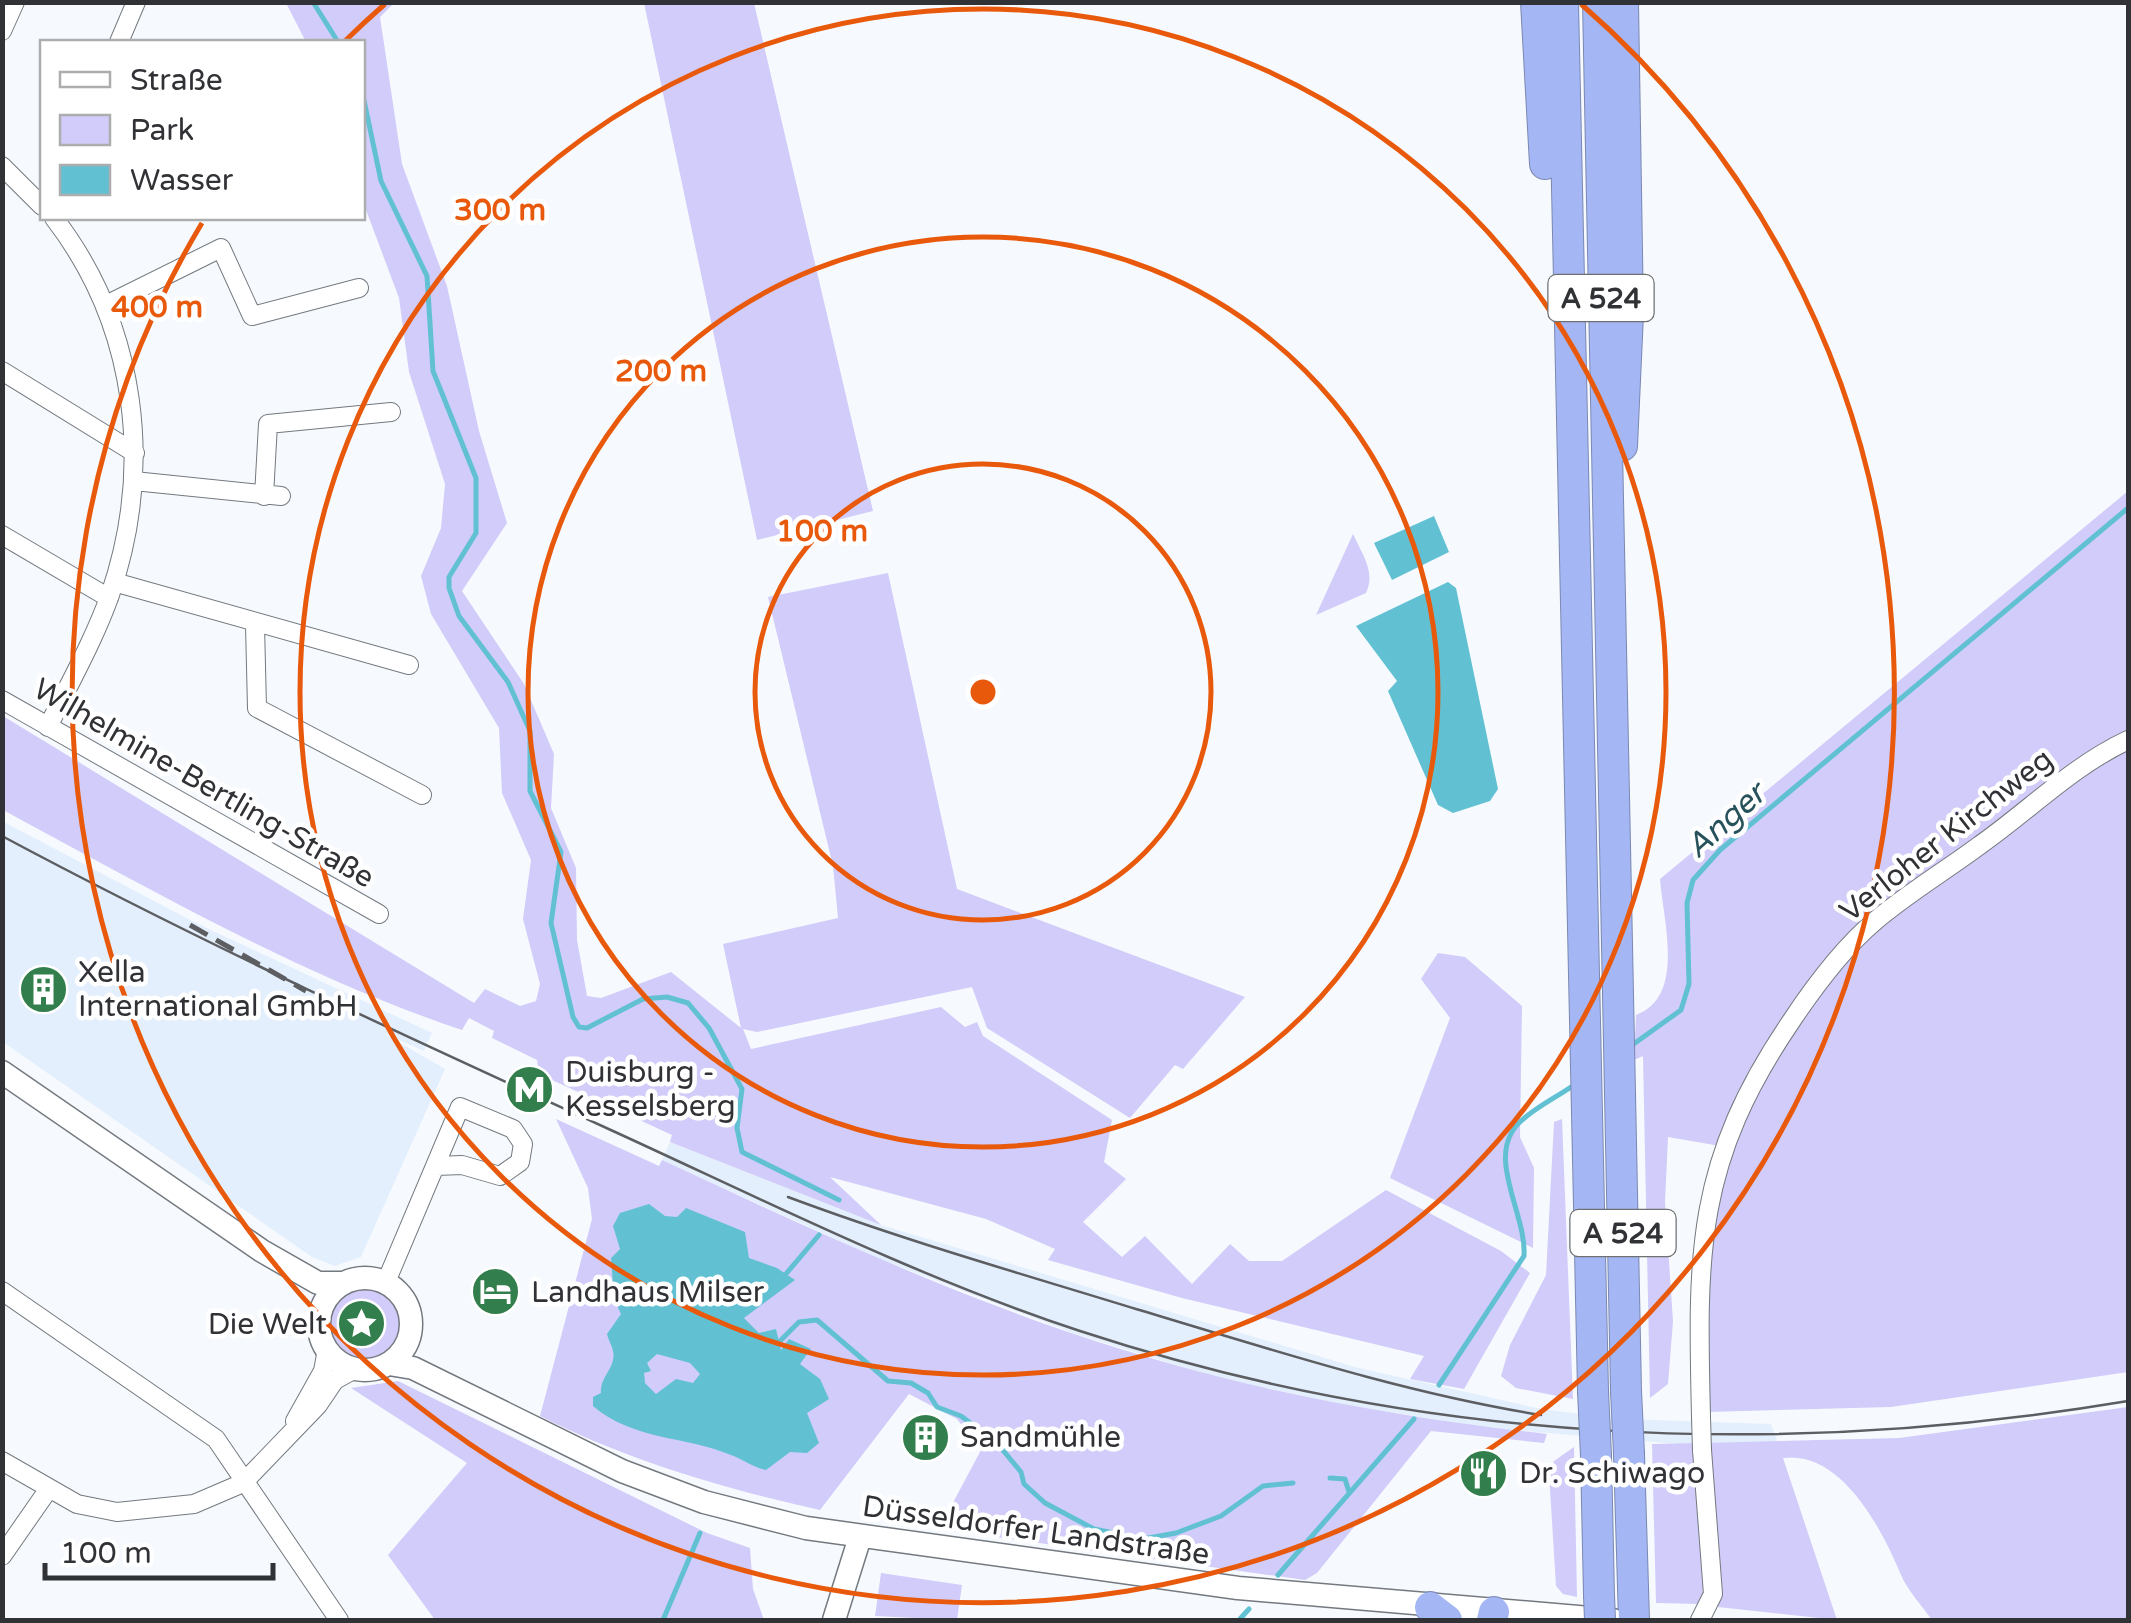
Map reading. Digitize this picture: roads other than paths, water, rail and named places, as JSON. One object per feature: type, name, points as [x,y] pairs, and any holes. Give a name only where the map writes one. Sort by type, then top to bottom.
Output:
[{"type":"highway","points":[[1536,2],[1552,238],[1568,355]]},
{"type":"highway","name":"A 524","points":[[1562,2],[1593,1391],[1596,1456],[1616,1611]]},
{"type":"highway","name":"A 524","points":[[1598,2],[1628,1454],[1616,1611]]},
{"type":"highway","points":[[1610,594],[1626,382],[1626,2]]},
{"type":"main road","points":[[2,1072],[262,1251],[318,1282],[343,1283],[364,1277],[386,1282],[407,1304],[410,1334],[402,1352],[389,1364],[355,1369],[327,1350],[320,1333],[320,1315],[326,1298],[343,1283]]},
{"type":"main road","points":[[262,1251],[284,1277],[309,1294],[320,1315]]},
{"type":"main road","name":"Düsseldorfer Landstraße","points":[[410,1334],[422,1355],[476,1398]]},
{"type":"main road","name":"Düsseldorfer Landstraße","points":[[389,1364],[413,1368],[556,1442],[704,1502],[860,1538],[1439,1614],[1502,1616],[1616,1611]]},
{"type":"main road","points":[[834,1620],[860,1538]]},
{"type":"street","points":[[2,31],[15,2]]},
{"type":"street","points":[[119,40],[136,2]]},
{"type":"street","points":[[2,166],[40,203]]},
{"type":"street","points":[[48,727],[111,590],[134,482],[123,355],[106,305],[55,220]]},
{"type":"street","points":[[106,305],[221,248],[252,316],[359,288]]},
{"type":"street","points":[[2,371],[134,453]]},
{"type":"street","points":[[134,482],[272,496],[268,424],[392,412]]},
{"type":"street","points":[[2,535],[111,590],[409,665]]},
{"type":"street","points":[[255,626],[257,708],[422,795]]},
{"type":"street","name":"Wilhelmine-Bertling-Straße","points":[[2,700],[379,914]]},
{"type":"street","name":"Verloher Kirchweg","points":[[1700,1620],[1713,1594],[1702,1450],[1698,1299],[1715,1168],[1772,1050],[1820,980],[1874,921],[2004,828],[2067,774],[2128,740]]},
{"type":"street","points":[[386,1282],[460,1107],[513,1130],[524,1144],[520,1162],[500,1176],[462,1165],[436,1166]]},
{"type":"street","points":[[2,1292],[216,1439],[339,1620]]},
{"type":"street","points":[[292,1428],[323,1371],[327,1350]]},
{"type":"street","points":[[2,1462],[77,1504],[118,1512],[194,1504],[243,1483],[336,1380],[355,1369]]},
{"type":"street","points":[[2,1556],[48,1490]]},
{"type":"water","points":[[1434,516],[1449,552],[1392,580],[1374,543]]},
{"type":"water","points":[[1448,582],[1456,588],[1498,789],[1490,801],[1453,813],[1438,805],[1388,691],[1397,681],[1356,626]]},
{"type":"water","points":[[649,1204],[665,1216],[677,1217],[686,1208],[745,1232],[749,1258],[777,1268],[795,1280],[744,1318],[759,1333],[776,1329],[781,1350],[789,1339],[811,1349],[800,1364],[820,1379],[829,1399],[807,1413],[819,1443],[807,1453],[790,1452],[766,1470],[713,1449],[625,1425],[593,1406],[593,1397],[601,1393],[614,1357],[607,1334],[621,1314],[618,1308],[622,1287],[613,1285],[611,1258],[620,1249],[613,1226],[620,1213]],"holes":[[[657,1354],[690,1363],[700,1374],[693,1383],[676,1379],[656,1394],[645,1383],[644,1373],[651,1371],[647,1363]]]},
{"type":"waterway","points":[[313,2],[337,40]]},
{"type":"waterway","points":[[365,105],[381,181],[427,276],[433,371],[476,478],[476,533],[449,577],[449,588],[459,616],[508,682],[530,731],[530,791],[561,852],[551,923],[573,1017],[579,1027],[587,1028],[643,999],[667,997],[688,1003],[709,1028],[742,1089],[737,1128],[742,1152],[839,1200]]},
{"type":"waterway","name":"Anger","points":[[1628,1048],[1681,1010],[1689,984],[1687,903],[1693,880],[1720,850],[2128,508]]},
{"type":"waterway","name":"Anger","points":[[1439,1385],[1524,1256],[1506,1167],[1510,1135],[1527,1116],[1574,1085]]},
{"type":"waterway","points":[[785,1275],[819,1235]]},
{"type":"waterway","points":[[778,1343],[799,1322],[817,1320],[888,1381],[911,1383],[928,1393],[937,1407],[961,1416],[997,1443],[1021,1472],[1024,1484],[1045,1503],[1094,1529],[1143,1539],[1176,1533],[1221,1516],[1263,1486],[1293,1483]]},
{"type":"waterway","name":"Anger","points":[[1278,1575],[1414,1419]]},
{"type":"waterway","points":[[1330,1478],[1345,1479],[1349,1492]]},
{"type":"waterway","points":[[663,1620],[700,1533]]},
{"type":"waterway","name":"Anger","points":[[1239,1620],[1249,1609]]},
{"type":"tram line","points":[[2,836],[305,988],[844,1237],[1020,1310],[1208,1369],[1338,1397],[1469,1418],[1600,1430],[1732,1434],[1864,1431],[1996,1420],[2128,1401]]},
{"type":"tram line","points":[[788,1197],[961,1256],[1287,1354],[1439,1395],[1541,1415]]},
{"type":"railway","points":[[190,925],[306,991]]},
{"type":"place","name":"Xella International GmbH","points":[[43,989]]},
{"type":"place","name":"Duisburg - Kesselsberg","points":[[530,1089]]},
{"type":"place","name":"Landhaus Milser","points":[[496,1292]]},
{"type":"place","name":"Die Welt","points":[[362,1324]]},
{"type":"place","name":"Sandmühle","points":[[925,1437]]},
{"type":"place","name":"Dr. Schiwago","points":[[1484,1473]]}]
